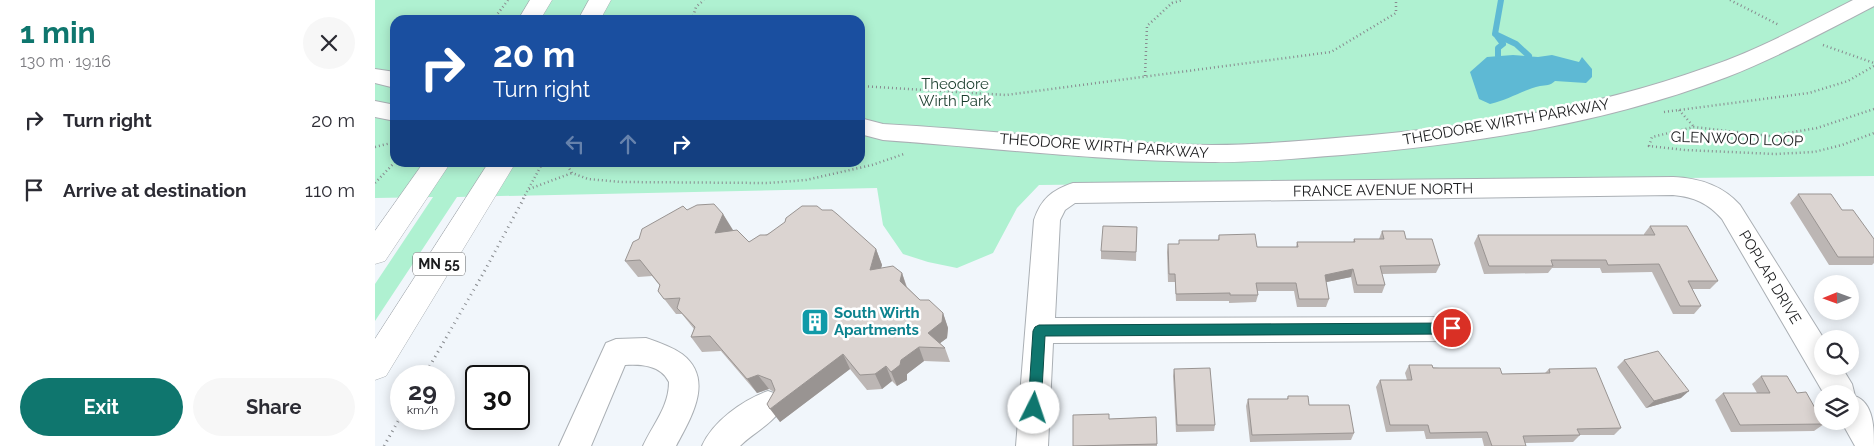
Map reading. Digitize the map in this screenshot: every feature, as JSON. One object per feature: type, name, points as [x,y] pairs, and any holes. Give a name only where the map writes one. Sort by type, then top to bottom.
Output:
[{"type":"main road","points":[[532,15],[541,0]]},
{"type":"main road","points":[[592,15],[601,0]]},
{"type":"main road","points":[[375,252],[434,167]]},
{"type":"main road","name":"MN 55","points":[[375,366],[500,167]]},
{"type":"street","name":"THEODORE WIRTH PARKWAY","points":[[865,127],[883,132],[1195,153],[1289,150],[1392,142],[1470,132],[1561,115],[1661,91],[1720,71],[1772,49],[1869,0]]},
{"type":"street","points":[[375,76],[390,79]]},
{"type":"street","points":[[375,109],[390,112]]},
{"type":"street","name":"THEODORE WIRTH PARKWAY","points":[[865,134],[883,132]]},
{"type":"street","name":"FRANCE AVENUE NORTH","points":[[1039,331],[1049,211],[1061,197],[1073,193],[1092,191],[1189,192],[1673,186],[1696,188],[1713,194]]},
{"type":"street","name":"POPLAR DRIVE","points":[[1713,194],[1731,212],[1814,350]]},
{"type":"street","points":[[1032,446],[1039,331],[1452,328]]},
{"type":"street","points":[[575,446],[616,352],[646,351],[670,362],[679,371],[684,382],[684,395],[676,416],[659,446]]},
{"type":"street","points":[[718,446],[738,426],[768,405]]},
{"type":"street","points":[[1859,423],[1873,446]]},
{"type":"path","points":[[497,15],[508,0]]},
{"type":"path","points":[[694,15],[696,7],[704,0]]},
{"type":"path","points":[[1145,76],[1147,26],[1172,3],[1183,0]]},
{"type":"path","points":[[865,86],[1005,95],[1331,52],[1396,13],[1397,0]]},
{"type":"path","name":"GLENWOOD LOOP","points":[[1874,109],[1817,128],[1770,136],[1694,127],[1652,137],[1649,146],[1685,150],[1775,154],[1814,152],[1842,145],[1874,133]]},
{"type":"path","name":"GLENWOOD LOOP","points":[[1679,110],[1694,127]]},
{"type":"path","points":[[375,147],[390,143]]},
{"type":"path","points":[[375,182],[390,167]]},
{"type":"path","points":[[430,365],[540,167]]},
{"type":"path","points":[[529,189],[572,173]]},
{"type":"path","points":[[384,446],[393,430]]},
{"type":"green space","name":"Theodore Wirth Park","points":[[375,0],[1874,0],[1874,176],[1039,185],[1017,208],[993,253],[957,268],[903,254],[883,225],[877,188],[457,197],[375,321],[375,284],[433,197],[375,198]]},
{"type":"water","points":[[1513,55],[1538,57],[1552,55],[1579,62],[1582,57],[1592,69],[1592,77],[1586,83],[1555,81],[1550,85],[1540,86],[1490,104],[1479,99],[1470,72],[1487,57]]},
{"type":"building","points":[[1798,194],[1831,194],[1842,210],[1853,210],[1874,239],[1874,257],[1838,257]]},
{"type":"building","name":"South Wirth Apartments","points":[[714,204],[723,214],[715,233],[737,230],[749,242],[760,235],[767,235],[802,206],[817,206],[822,210],[832,210],[876,249],[870,270],[893,266],[902,273],[900,281],[920,300],[929,300],[943,313],[942,322],[928,333],[945,348],[919,347],[901,360],[900,365],[891,372],[886,366],[875,374],[860,375],[843,354],[770,409],[767,404],[775,390],[771,380],[758,375],[747,379],[710,336],[691,337],[695,327],[677,308],[680,298],[664,299],[658,291],[660,285],[640,260],[625,261],[633,242],[639,239],[642,229],[683,206],[687,210],[697,205]]},
{"type":"building","points":[[1103,226],[1137,227],[1136,252],[1101,251]]},
{"type":"building","points":[[1650,226],[1687,226],[1718,281],[1688,281],[1701,306],[1680,306],[1659,264],[1608,265],[1606,260],[1551,260],[1553,266],[1489,266],[1478,235],[1655,235]]},
{"type":"building","points":[[1382,231],[1404,231],[1406,239],[1432,239],[1440,265],[1380,266],[1385,285],[1357,285],[1353,269],[1325,275],[1329,299],[1299,299],[1296,283],[1256,283],[1258,295],[1230,295],[1230,293],[1176,294],[1175,274],[1169,274],[1168,244],[1179,244],[1179,240],[1219,240],[1219,235],[1255,234],[1257,247],[1298,247],[1297,242],[1355,242],[1354,239],[1384,239]]},
{"type":"building","points":[[1658,351],[1689,391],[1654,401],[1624,360]]},
{"type":"building","points":[[1409,365],[1432,365],[1433,368],[1500,368],[1502,374],[1550,373],[1549,369],[1596,368],[1621,428],[1577,429],[1580,435],[1523,436],[1526,446],[1492,446],[1487,432],[1430,433],[1428,425],[1390,425],[1380,380],[1412,380]]},
{"type":"building","points":[[1210,368],[1215,425],[1177,425],[1174,369]]},
{"type":"building","points":[[1761,376],[1787,376],[1797,393],[1806,392],[1814,406],[1814,424],[1740,425],[1723,393],[1770,393]]},
{"type":"building","points":[[1288,396],[1308,396],[1309,405],[1349,405],[1354,433],[1252,435],[1248,399],[1288,399]]},
{"type":"building","points":[[1109,414],[1109,419],[1156,417],[1157,444],[1073,446],[1073,415]]},
{"type":"waterway","points":[[1501,0],[1495,34],[1516,44],[1529,56]]},
{"type":"waterway","points":[[1497,36],[1503,44],[1498,48],[1498,56]]},
{"type":"place","name":"South Wirth Apartments","points":[[815,322]]},
{"type":"route","points":[[1034,408],[1039,331],[1452,328]]}]
